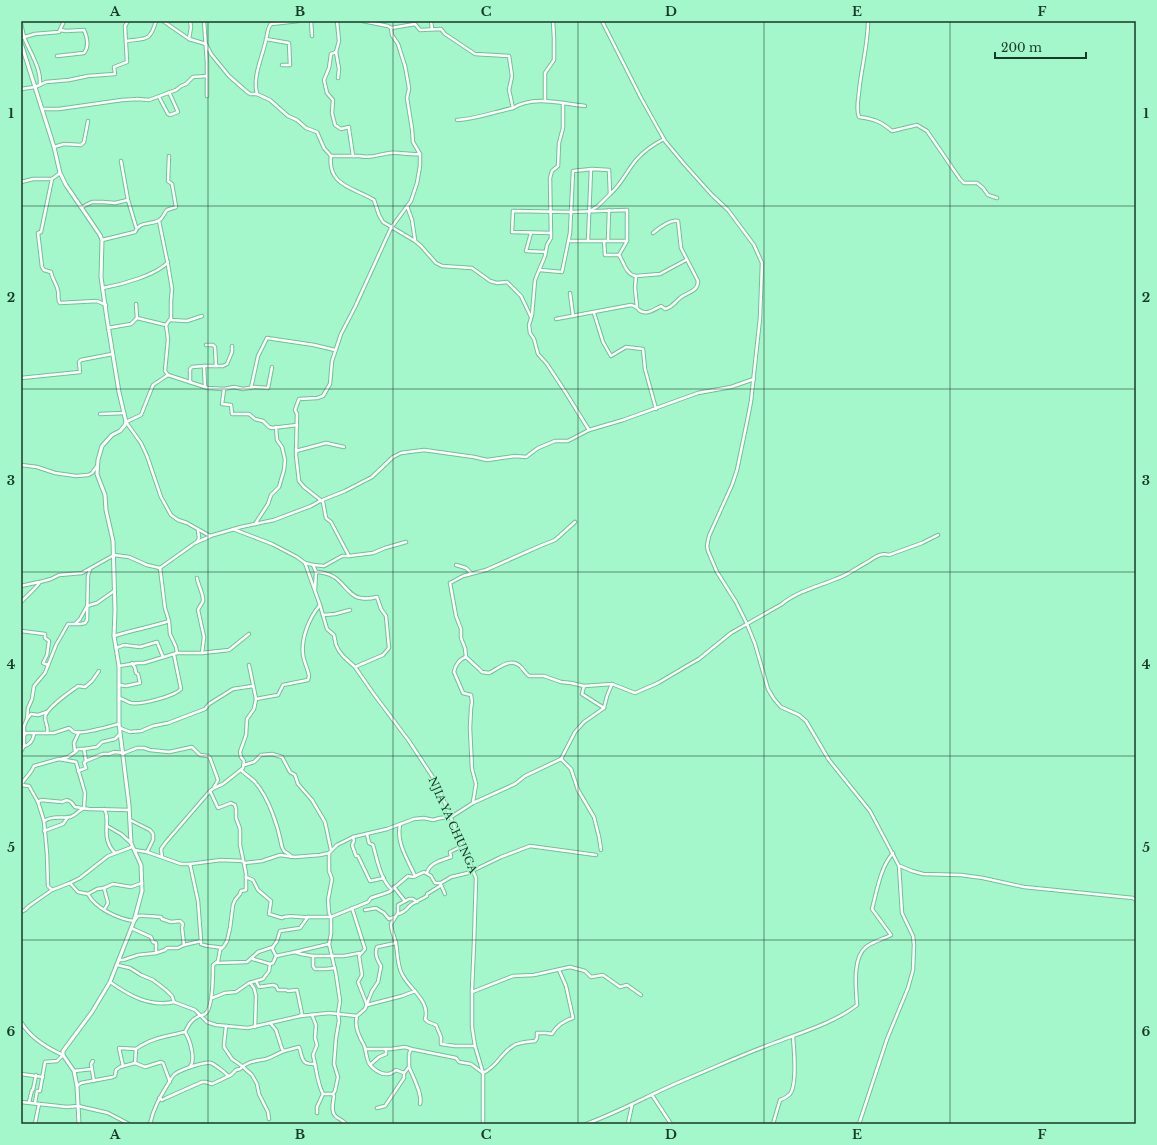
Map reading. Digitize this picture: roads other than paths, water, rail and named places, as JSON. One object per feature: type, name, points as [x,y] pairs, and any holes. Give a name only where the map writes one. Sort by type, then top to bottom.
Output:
[{"type":"street","points":[[60,30],[64,21]]},
{"type":"street","points":[[21,89],[40,86],[46,82],[115,74],[114,67],[127,62],[125,26],[128,21]]},
{"type":"street","points":[[126,41],[147,38],[152,33],[156,21]]},
{"type":"street","points":[[163,21],[189,39],[206,44],[211,54],[229,76],[250,94],[257,94],[270,100],[288,116],[297,120],[306,128],[317,132],[324,148],[330,156],[332,169],[338,180],[346,186],[374,200],[378,215],[382,222],[415,241],[436,263],[442,266],[472,268],[490,281],[497,283],[507,282],[521,296],[531,317]]},
{"type":"street","points":[[189,39],[191,27],[190,21]]},
{"type":"street","points":[[204,21],[207,96]]},
{"type":"street","points":[[257,94],[255,88],[268,27],[271,22],[298,21]]},
{"type":"street","points":[[311,21],[312,36]]},
{"type":"street","points":[[337,21],[338,41],[336,52],[338,78]]},
{"type":"street","points":[[349,556],[331,522],[326,518],[323,502],[304,487],[299,481],[296,451],[297,414],[295,410],[299,399],[317,398],[323,396],[330,384],[332,361],[341,334],[391,228],[411,201],[420,166],[420,154],[413,142],[407,98],[409,89],[405,66],[398,44],[392,35],[390,28],[386,25],[364,21]]},
{"type":"street","points":[[431,21],[432,29]]},
{"type":"street","points":[[545,101],[545,73],[554,60],[553,21]]},
{"type":"street","points":[[602,21],[641,98],[664,139],[712,195],[728,210],[754,245],[762,263],[760,318],[751,401],[737,470],[732,485],[707,540],[708,551],[713,564],[736,602],[747,624],[755,644],[768,689],[774,699],[781,707],[799,715],[806,722],[829,760],[845,782],[870,811],[894,853],[899,866],[902,913],[913,940],[913,970],[908,988],[887,1039],[859,1124]]},
{"type":"street","points":[[868,21],[857,111],[859,117],[873,119],[882,123],[892,131],[917,125],[927,131],[964,183],[977,183],[984,188],[988,195],[997,198]]},
{"type":"street","points":[[390,28],[415,22],[418,29],[441,29],[444,34],[475,54],[509,56],[512,71],[512,82],[509,90],[512,108]]},
{"type":"street","points":[[21,24],[23,37],[36,63],[41,81],[40,86]]},
{"type":"street","points":[[23,37],[35,34],[59,32],[60,30],[84,30],[87,37],[86,50],[84,53],[57,56]]},
{"type":"street","points":[[266,39],[289,43],[290,65],[282,65]]},
{"type":"street","points":[[21,42],[54,147],[60,173],[66,185],[82,207],[102,240],[102,277],[108,328],[126,422],[141,443],[161,497],[171,515],[210,536]]},
{"type":"street","points":[[336,52],[331,54],[329,68],[324,80],[327,94],[333,100],[332,113],[335,125],[341,129],[349,128],[353,156]]},
{"type":"street","points":[[42,109],[60,109],[114,101],[138,99],[149,100],[176,90],[186,84],[193,77],[207,76]]},
{"type":"street","points":[[159,97],[168,114],[170,115],[178,112],[169,92]]},
{"type":"street","points":[[457,120],[473,119],[481,115],[524,104],[545,101],[563,102],[585,106]]},
{"type":"street","points":[[563,102],[563,128],[559,143],[559,162],[558,166],[552,170],[550,178],[551,238],[547,245],[540,270],[535,280],[529,325],[530,333],[534,339],[538,354],[547,364],[589,430]]},
{"type":"street","points":[[54,147],[64,144],[81,145],[84,142],[88,121]]},
{"type":"street","points":[[589,211],[598,206],[618,187],[637,160],[648,149],[664,139]]},
{"type":"street","points":[[330,156],[365,157],[390,153],[410,155],[420,154]]},
{"type":"street","points":[[102,240],[135,232],[136,228],[146,222],[158,220],[167,210],[176,208],[172,184],[168,181],[169,156]]},
{"type":"street","points":[[121,161],[128,200],[136,228]]},
{"type":"street","points":[[540,270],[562,272],[569,241],[573,171],[591,169],[609,170],[610,194]]},
{"type":"street","points":[[588,241],[591,169]]},
{"type":"street","points":[[60,173],[52,180],[41,232],[38,233],[42,267],[44,270],[51,272],[58,290],[58,302],[97,301],[106,305]]},
{"type":"street","points":[[21,182],[33,179],[52,180]]},
{"type":"street","points":[[82,207],[92,202],[112,204],[128,200]]},
{"type":"street","points":[[407,206],[413,222],[415,241]]},
{"type":"street","points":[[608,210],[605,255],[619,255]]},
{"type":"street","points":[[551,233],[512,232],[513,211],[571,212],[627,210],[627,241],[619,255]]},
{"type":"street","points":[[158,220],[168,262],[172,289],[170,301],[171,318],[166,325],[168,339],[165,371],[168,375],[205,387],[234,387],[243,389],[268,388],[272,367]]},
{"type":"street","points":[[556,319],[632,305],[646,312],[662,306],[664,309],[676,304],[681,297],[695,289],[698,281],[681,248],[678,221],[674,220],[653,233]]},
{"type":"street","points":[[531,233],[526,251],[546,252]]},
{"type":"street","points":[[569,241],[627,241]]},
{"type":"street","points":[[619,255],[624,262],[627,272],[632,276],[660,274],[686,260]]},
{"type":"street","points":[[103,288],[142,277],[164,266],[168,262]]},
{"type":"street","points":[[636,276],[635,288],[638,307]]},
{"type":"street","points":[[570,293],[573,316]]},
{"type":"street","points":[[108,328],[131,324],[137,318],[136,304]]},
{"type":"street","points":[[594,313],[603,342],[611,356],[626,347],[643,349],[645,369],[656,409]]},
{"type":"street","points":[[169,320],[187,320],[202,316]]},
{"type":"street","points":[[137,318],[166,325]]},
{"type":"street","points":[[251,388],[258,356],[267,338],[314,345],[335,350]]},
{"type":"street","points":[[206,345],[213,345],[215,347],[216,366]]},
{"type":"street","points":[[190,382],[190,369],[192,367],[223,366],[227,364],[232,352],[232,346]]},
{"type":"street","points":[[21,378],[80,372],[79,362],[81,360],[112,354]]},
{"type":"street","points":[[204,366],[205,387]]},
{"type":"street","points":[[132,847],[124,753],[119,726],[118,705],[120,698],[120,686],[119,666],[114,636],[113,541],[106,510],[105,495],[98,478],[97,466],[102,446],[112,435],[120,431],[126,425],[126,422],[141,415],[152,385],[168,375]]},
{"type":"street","points":[[21,586],[51,579],[59,575],[82,574],[114,555],[129,557],[160,568],[197,542],[210,536],[233,529],[274,520],[346,491],[372,477],[393,456],[401,453],[424,450],[488,460],[515,456],[526,457],[538,448],[554,441],[568,440],[589,430],[656,409],[698,393],[731,387],[754,379]]},
{"type":"street","points":[[224,388],[222,404],[231,405],[232,414],[249,414],[255,419],[263,421],[269,427],[297,425]]},
{"type":"street","points":[[100,414],[124,413]]},
{"type":"street","points":[[254,525],[268,504],[272,494],[279,487],[284,470],[285,460],[282,447],[276,438],[276,427]]},
{"type":"street","points":[[296,451],[326,443],[344,446]]},
{"type":"street","points":[[21,465],[37,467],[55,474],[76,476],[88,476],[97,466]]},
{"type":"street","points":[[576,522],[555,540],[492,568],[478,573],[471,573],[450,583],[466,657],[482,672],[489,673],[505,663],[512,663],[520,666],[529,676],[544,676],[561,682],[584,686],[612,684],[635,693],[647,689],[699,659],[731,633],[782,604],[789,598],[838,579],[869,562],[874,557],[887,554],[889,555],[922,543],[938,535]]},
{"type":"street","points":[[233,529],[272,544],[297,557],[305,563],[324,566],[342,556],[373,553],[406,542]]},
{"type":"street","points":[[197,542],[199,538],[198,530]]},
{"type":"street","name":"NJIA YA CHUNGA","points":[[305,563],[328,629],[334,635],[339,651],[355,667],[390,714],[436,782],[476,878],[472,1027],[475,1046],[483,1073],[483,1124]]},
{"type":"street","points":[[456,564],[466,568],[471,573]]},
{"type":"street","points":[[313,565],[316,572],[315,590]]},
{"type":"street","points":[[160,568],[170,634],[177,653]]},
{"type":"street","points":[[24,746],[24,734],[22,731],[27,719],[28,708],[32,699],[34,686],[48,665],[56,645],[68,624],[81,624],[85,623],[87,620],[88,576],[90,569]]},
{"type":"street","points":[[316,572],[321,572],[334,577],[345,588],[358,597],[377,597],[386,616],[389,648],[383,655],[355,667]]},
{"type":"street","points":[[197,578],[203,602],[198,610],[204,638],[202,653]]},
{"type":"street","points":[[21,602],[40,582]]},
{"type":"street","points":[[75,624],[87,606],[97,603],[114,591]]},
{"type":"street","points":[[256,699],[278,695],[283,685],[308,680],[309,676],[303,654],[304,636],[308,622],[320,605]]},
{"type":"street","points":[[323,615],[335,614],[350,610]]},
{"type":"street","points":[[114,636],[169,621]]},
{"type":"street","points":[[21,631],[45,634],[45,638],[49,641],[47,655],[43,663],[48,665]]},
{"type":"street","points":[[119,666],[132,663],[144,663],[177,653],[202,653],[229,650],[249,634]]},
{"type":"street","points":[[116,648],[124,646],[140,647],[157,642],[163,657]]},
{"type":"street","points":[[120,698],[130,703],[141,703],[178,692],[181,689],[174,655]]},
{"type":"street","points":[[466,657],[461,658],[454,668],[454,672],[463,693],[471,695],[472,702],[470,708],[470,728],[472,769],[476,784],[473,803]]},
{"type":"street","points":[[120,686],[140,683],[138,674],[136,673],[132,663]]},
{"type":"street","points":[[244,765],[240,752],[246,735],[247,719],[254,709],[256,699],[249,665]]},
{"type":"street","points":[[27,719],[32,714],[38,715],[47,712],[78,686],[85,687],[92,681],[99,671]]},
{"type":"street","points":[[21,912],[52,890],[70,884],[80,878],[102,860],[115,853],[132,847],[181,864],[222,860],[243,862],[262,861],[280,855],[291,857],[320,855],[330,852],[337,845],[353,837],[400,825],[414,819],[424,818],[433,820],[451,817],[473,803],[515,784],[525,776],[561,759],[575,732],[584,722],[604,708],[612,684]]},
{"type":"street","points":[[24,734],[54,733],[69,728],[74,732],[79,732],[119,726],[124,730],[135,732],[165,724],[205,708],[234,689],[253,686]]},
{"type":"street","points":[[584,686],[582,694],[604,708]]},
{"type":"street","points":[[47,712],[45,718],[48,733]]},
{"type":"street","points":[[74,752],[74,743],[79,732]]},
{"type":"street","points":[[21,750],[34,739],[34,734]]},
{"type":"street","points":[[52,890],[48,886],[44,821],[38,802],[29,786],[26,784],[21,785],[24,777],[32,771],[34,766],[68,757],[78,749],[97,747],[102,742],[115,739],[121,734]]},
{"type":"street","points":[[86,761],[103,754],[114,752],[124,753],[137,748],[169,752],[192,746],[200,754],[210,758],[218,780],[214,788]]},
{"type":"street","points":[[78,771],[85,769],[84,763],[86,761],[84,749]]},
{"type":"street","points":[[162,857],[161,850],[166,842],[210,791],[223,784],[241,770],[244,765],[254,762],[261,756],[272,754],[282,757],[290,772],[295,775],[298,784],[305,791],[322,815],[328,831],[330,852],[329,871],[332,879],[328,900],[329,913],[331,917],[331,934],[329,944],[333,956],[340,1001],[334,1064],[338,1078],[333,1094],[333,1113],[346,1124]]},
{"type":"street","points":[[61,759],[76,762],[85,793],[84,808]]},
{"type":"street","points":[[561,759],[571,769],[578,790],[594,817],[600,837],[601,850]]},
{"type":"street","points":[[241,770],[255,782],[271,808],[282,847],[291,857]]},
{"type":"street","points":[[123,1066],[119,1048],[136,1048],[147,1042],[168,1035],[184,1032],[191,1020],[206,1014],[212,998],[213,965],[218,961],[220,950],[224,946],[229,932],[235,900],[242,891],[246,890],[246,877],[243,862],[244,859],[240,845],[240,829],[236,818],[236,809],[231,803],[218,808],[210,791]]},
{"type":"street","points":[[38,802],[41,800],[62,802],[69,801],[75,807],[129,810]]},
{"type":"street","points":[[44,831],[63,824],[68,817],[84,808]]},
{"type":"street","points":[[104,809],[107,814],[106,835],[109,845],[115,853]]},
{"type":"street","points":[[44,821],[51,817],[68,817]]},
{"type":"street","points":[[130,820],[150,830],[153,834],[153,840],[147,852]]},
{"type":"street","points":[[400,825],[398,832],[400,843],[415,876]]},
{"type":"street","points":[[35,1103],[37,1091],[40,1091],[46,1062],[57,1061],[62,1055],[62,1051],[92,1012],[110,982],[134,921],[142,890],[141,865],[132,847],[121,834],[107,826]]},
{"type":"street","points":[[367,834],[369,843],[373,845],[377,863],[387,885],[393,888],[404,901]]},
{"type":"street","points":[[353,837],[353,849],[370,881],[384,878]]},
{"type":"street","points":[[427,874],[428,869],[434,864],[451,856],[450,852],[462,846]]},
{"type":"street","points":[[365,910],[376,908],[384,913],[388,919],[391,919],[398,913],[405,912],[413,904],[427,896],[427,894],[451,877],[468,873],[504,855],[530,846],[596,855]]},
{"type":"street","points":[[586,1124],[633,1105],[688,1078],[845,1014],[857,1005],[856,988],[858,955],[866,947],[891,935],[872,909],[881,877],[888,860],[894,853]]},
{"type":"street","points":[[190,864],[198,901],[201,944],[203,946],[215,946],[222,948]]},
{"type":"street","points":[[899,866],[923,874],[961,875],[1024,887],[1133,898],[1136,900]]},
{"type":"street","points":[[246,877],[253,880],[258,890],[271,901],[269,914],[282,918],[286,916],[299,918],[331,917],[338,915],[393,888],[408,876],[415,876],[422,872],[431,876],[434,882],[441,884]]},
{"type":"street","points":[[70,884],[78,892],[88,894],[97,889],[113,884],[131,887],[142,883]]},
{"type":"street","points":[[441,884],[445,894]]},
{"type":"street","points":[[104,888],[108,903],[104,910]]},
{"type":"street","points":[[88,894],[92,901],[104,910],[134,921]]},
{"type":"street","points":[[417,902],[413,899],[404,901],[398,905],[398,913],[391,924],[401,973],[426,1009],[425,1019],[436,1025],[441,1037],[441,1044],[475,1046]]},
{"type":"street","points":[[295,952],[313,956],[333,956],[360,953],[365,949],[352,908]]},
{"type":"street","points":[[134,921],[141,915],[153,917],[161,916],[162,919],[171,922],[180,921],[184,924],[182,932],[184,945]]},
{"type":"street","points":[[215,963],[247,962],[258,952],[272,948],[277,941],[280,931],[300,928],[308,917]]},
{"type":"street","points":[[131,928],[151,937],[153,942],[156,944],[156,953]]},
{"type":"street","points":[[119,960],[138,955],[156,953],[167,948],[178,948],[184,945],[201,942]]},
{"type":"street","points":[[110,982],[139,1000],[149,1002],[174,1002],[194,1010],[207,1022],[226,1026],[248,1028],[300,1016],[329,1013],[356,1016],[365,1009],[372,991],[378,982],[381,966],[375,953],[377,947],[396,943]]},
{"type":"street","points":[[276,956],[329,944]]},
{"type":"street","points":[[212,998],[225,993],[236,992],[249,983],[263,979],[268,974],[270,964],[273,963],[276,956],[272,948]]},
{"type":"street","points":[[360,953],[359,956],[362,975],[358,982],[367,1005]]},
{"type":"street","points":[[313,956],[313,966],[315,969],[335,968]]},
{"type":"street","points":[[252,958],[270,964]]},
{"type":"street","points":[[117,965],[130,968],[153,980],[172,996],[174,1002]]},
{"type":"street","points":[[472,992],[513,976],[534,975],[570,967],[586,971],[591,977],[603,975],[615,985],[620,987],[627,984],[641,995]]},
{"type":"street","points":[[366,1049],[405,1047],[456,1058],[459,1062],[471,1064],[483,1073],[494,1068],[506,1052],[513,1046],[535,1041],[537,1033],[552,1034],[560,1024],[573,1018],[566,986],[559,970]]},
{"type":"street","points":[[256,981],[259,987],[273,985],[276,986],[278,990],[297,990],[302,1014],[300,1016]]},
{"type":"street","points":[[249,983],[254,988],[256,996],[255,1027]]},
{"type":"street","points":[[367,1005],[402,996],[414,991]]},
{"type":"street","points":[[312,1015],[316,1025],[315,1038],[317,1045],[313,1055],[317,1082],[323,1094]]},
{"type":"street","points":[[356,1016],[356,1026],[366,1049],[368,1061],[373,1068],[384,1074],[389,1074],[396,1070],[404,1073]]},
{"type":"street","points":[[21,1022],[29,1034],[62,1055],[74,1071],[77,1086],[79,1124]]},
{"type":"street","points":[[270,1023],[276,1030],[284,1051]]},
{"type":"street","points":[[226,1026],[224,1047],[232,1059],[250,1073],[255,1082],[258,1094],[268,1112],[269,1119]]},
{"type":"street","points":[[184,1032],[190,1043],[194,1060],[190,1067]]},
{"type":"street","points":[[773,1124],[780,1100],[790,1094],[793,1086],[795,1063],[793,1036]]},
{"type":"street","points":[[159,1098],[162,1100],[202,1082],[212,1084],[240,1069],[242,1066],[258,1059],[264,1059],[299,1047],[302,1059],[307,1064],[315,1064]]},
{"type":"street","points":[[135,1063],[136,1048]]},
{"type":"street","points":[[371,1064],[379,1057],[386,1054],[386,1049]]},
{"type":"street","points":[[411,1049],[409,1054],[409,1067],[412,1077],[420,1091],[420,1104]]},
{"type":"street","points":[[93,1061],[91,1064],[94,1081]]},
{"type":"street","points":[[77,1086],[81,1083],[115,1076],[116,1070],[123,1066],[135,1063],[145,1067],[161,1062],[163,1063],[170,1082]]},
{"type":"street","points":[[150,1124],[152,1113],[159,1098],[174,1074],[205,1062],[211,1063],[228,1076]]},
{"type":"street","points":[[377,1108],[385,1106],[404,1078],[404,1073],[409,1067]]},
{"type":"street","points":[[74,1071],[92,1068]]},
{"type":"street","points":[[21,1074],[43,1076]]},
{"type":"street","points":[[29,1102],[36,1075]]},
{"type":"street","points":[[323,1094],[333,1094]]},
{"type":"street","points":[[318,1113],[317,1107],[321,1095],[323,1094]]},
{"type":"street","points":[[652,1095],[671,1124]]},
{"type":"street","points":[[21,1102],[67,1107],[78,1106],[108,1113],[129,1124]]},
{"type":"street","points":[[35,1124],[39,1104]]},
{"type":"street","points":[[628,1124],[633,1105]]}]
